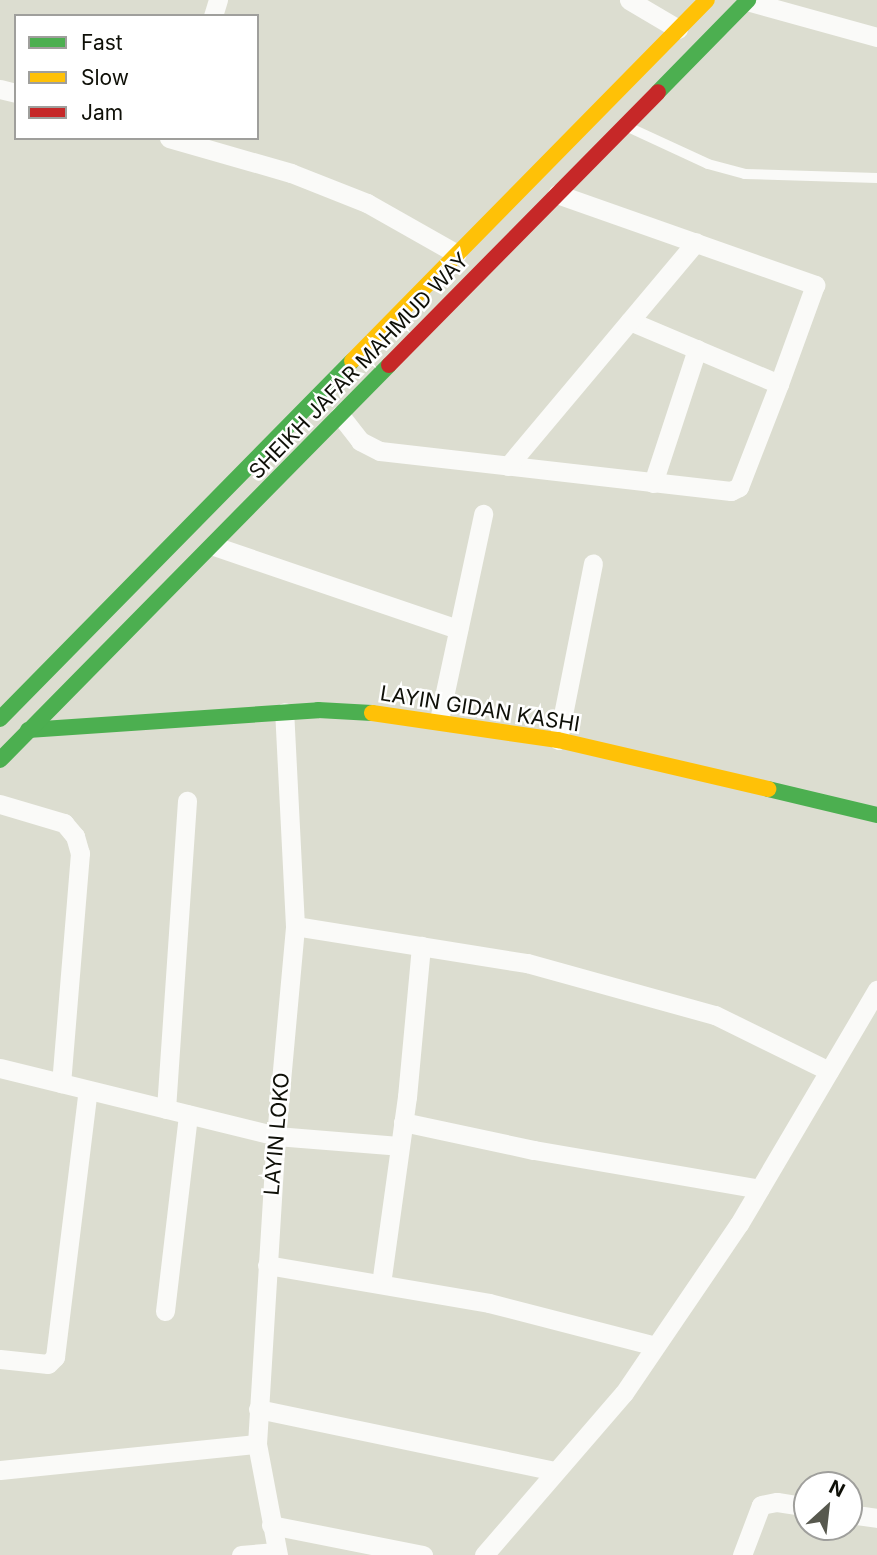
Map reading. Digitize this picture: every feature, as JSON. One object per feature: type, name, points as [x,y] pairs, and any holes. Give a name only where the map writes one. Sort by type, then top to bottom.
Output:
[{"type":"main road","name":"SHEIKH JAFAR MAHMUD WAY","points":[[0,719],[707,0]]},
{"type":"main road","name":"SHEIKH JAFAR MAHMUD WAY","points":[[0,760],[214,546],[748,0]]},
{"type":"main road","name":"LAYIN GIDAN KASHI","points":[[28,730],[284,712],[439,720],[558,740],[877,815]]},
{"type":"street","points":[[629,0],[678,29]]},
{"type":"street","points":[[748,0],[877,37]]},
{"type":"street","points":[[175,140],[291,173],[366,203],[457,254]]},
{"type":"street","points":[[340,415],[360,441],[380,451],[719,491],[739,488],[815,285],[557,194]]},
{"type":"street","points":[[508,466],[696,242]]},
{"type":"street","points":[[630,321],[779,384]]},
{"type":"street","points":[[653,483],[697,349]]},
{"type":"street","points":[[439,720],[483,514]]},
{"type":"street","points":[[214,546],[458,629]]},
{"type":"street","points":[[558,740],[593,563]]},
{"type":"street","name":"LAYIN LOKO","points":[[278,1553],[257,1444],[276,1136],[295,926],[284,712]]},
{"type":"street","points":[[166,1109],[187,801]]},
{"type":"street","points":[[0,804],[64,824],[75,836],[80,853],[61,1083]]},
{"type":"street","points":[[295,926],[527,962],[715,1015],[830,1071]]},
{"type":"street","points":[[381,1284],[403,1122],[421,946]]},
{"type":"street","points":[[484,1555],[624,1393],[760,1189],[877,990]]},
{"type":"street","points":[[0,1068],[276,1136],[399,1146]]},
{"type":"street","points":[[0,1359],[48,1364],[55,1357],[88,1090]]},
{"type":"street","points":[[165,1311],[188,1115]]},
{"type":"street","points":[[403,1122],[534,1150],[760,1189]]},
{"type":"street","points":[[267,1265],[489,1303],[655,1346]]},
{"type":"street","points":[[258,1409],[554,1471]]},
{"type":"street","points":[[0,1471],[257,1444]]},
{"type":"street","points":[[742,1555],[761,1504],[776,1502],[793,1505]]},
{"type":"street","points":[[271,1525],[423,1555]]},
{"type":"street","points":[[241,1555],[278,1553]]},
{"type":"lane","points":[[625,126],[708,164],[745,174],[877,178]]},
{"type":"traffic: fast","points":[[658,92],[748,0]]},
{"type":"traffic: fast","points":[[0,719],[352,361]]},
{"type":"traffic: fast","points":[[0,760],[389,365]]},
{"type":"traffic: fast","points":[[28,730],[318,710],[372,713]]},
{"type":"traffic: fast","points":[[768,789],[877,815]]},
{"type":"traffic: slow","points":[[352,361],[707,0]]},
{"type":"traffic: slow","points":[[372,713],[558,740],[768,789]]},
{"type":"traffic: jam","points":[[389,365],[658,92]]}]
